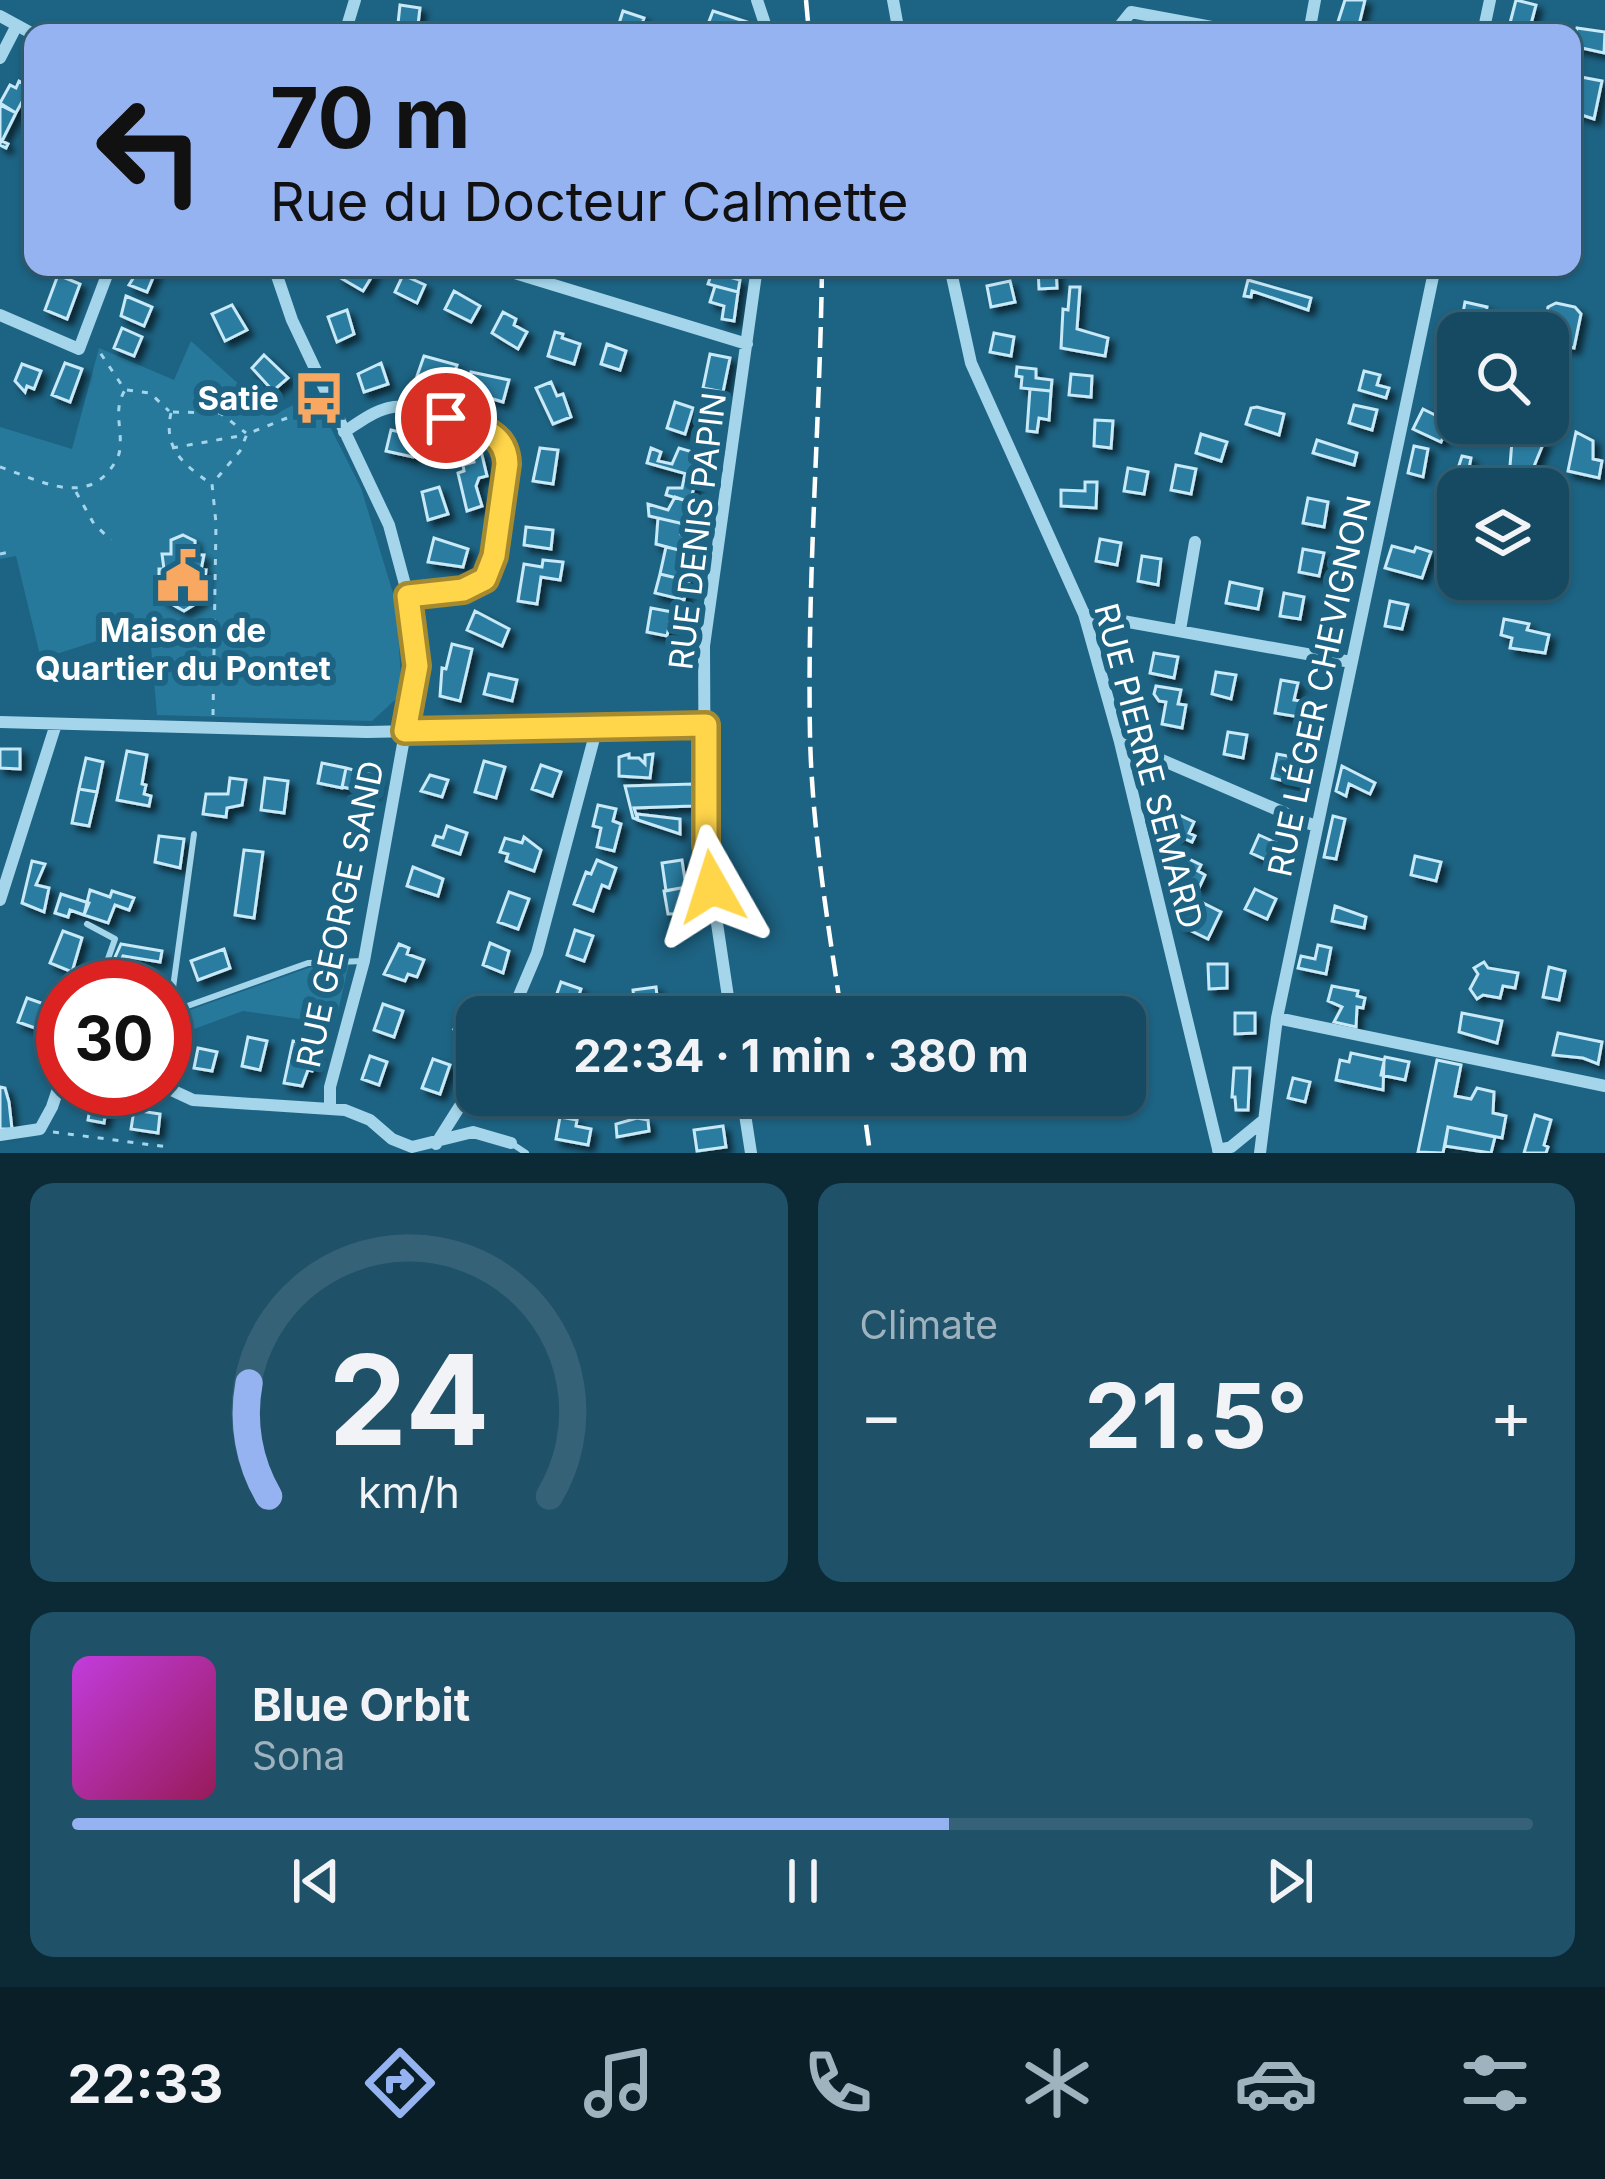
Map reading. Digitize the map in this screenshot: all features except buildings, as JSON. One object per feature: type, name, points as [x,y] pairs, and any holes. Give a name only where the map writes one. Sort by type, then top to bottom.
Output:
[{"type":"street","points":[[1121,24],[1131,12],[1196,24]]},
{"type":"street","points":[[0,16],[24,29]]},
{"type":"street","points":[[0,58],[17,25]]},
{"type":"street","points":[[0,315],[79,349],[107,276]]},
{"type":"street","name":"RUE GEORGE SAND","points":[[276,276],[389,525],[408,596],[417,666],[364,961],[331,1087],[330,1108]]},
{"type":"street","points":[[525,276],[747,344]]},
{"type":"street","name":"RUE DENIS PAPIN","points":[[728,996],[706,844],[704,646],[756,276]]},
{"type":"street","name":"RUE PIERRE SEMARD","points":[[952,276],[971,363],[1084,614],[1120,742],[1219,1152]]},
{"type":"street","name":"RUE LÉGER CHEVIGNON","points":[[1260,1153],[1277,1018],[1433,276]]},
{"type":"street","points":[[344,432],[392,406],[484,429],[507,452],[494,556],[485,579],[463,590],[408,596]]},
{"type":"street","points":[[1180,630],[1195,542]]},
{"type":"street","points":[[1084,614],[1351,662]]},
{"type":"street","points":[[0,722],[405,731],[706,725]]},
{"type":"street","points":[[0,900],[56,724]]},
{"type":"street","points":[[519,996],[537,952],[597,728]]},
{"type":"street","points":[[1120,742],[1315,826]]},
{"type":"street","points":[[1277,1018],[1605,1087]]},
{"type":"street","points":[[192,1100],[359,1114],[403,1145],[435,1144],[473,1132],[512,1142]]},
{"type":"street","points":[[435,1144],[456,1112]]},
{"type":"street","points":[[0,1135],[40,1129],[48,1116]]},
{"type":"street","points":[[745,1116],[751,1153]]},
{"type":"street","points":[[1219,1152],[1250,1135],[1265,1119]]},
{"type":"lane","points":[[177,960],[194,834]]},
{"type":"lane","points":[[87,924],[115,939],[108,960]]},
{"type":"lane","points":[[192,1004],[308,962],[364,961]]},
{"type":"lane","points":[[512,1142],[526,1153]]},
{"type":"path","points":[[0,467],[75,490],[94,484],[120,453],[118,415],[125,390],[103,353],[82,340]]},
{"type":"path","points":[[125,390],[150,393],[171,413],[220,413],[247,434]]},
{"type":"path","points":[[172,448],[247,434],[330,401]]},
{"type":"path","points":[[171,413],[172,448],[181,462],[212,484]]},
{"type":"path","points":[[213,726],[216,524],[212,484],[240,451],[247,434]]},
{"type":"path","points":[[75,490],[94,524],[111,540]]},
{"type":"path","points":[[0,554],[10,552]]},
{"type":"path","points":[[40,1129],[167,1147]]},
{"type":"shaded area","points":[[191,341],[273,415],[314,395],[361,488],[396,603],[401,678],[396,699],[372,721],[157,715],[149,624],[41,659],[16,556],[0,559],[0,427],[72,449],[99,348],[174,380]]},
{"type":"shaded area","points":[[349,964],[335,1024],[243,1011],[192,1030],[192,1009],[311,967]]},
{"type":"railway","points":[[806,0],[808,24]]},
{"type":"railway","points":[[822,276],[810,735],[817,841],[839,996]]},
{"type":"railway","points":[[865,1116],[870,1153]]},
{"type":"place","name":"Satie","points":[[319,398]]},
{"type":"place","name":"Maison de Quartier du Pontet","points":[[183,576]]},
{"type":"route","points":[[446,418],[494,434],[507,452],[507,464],[494,556],[485,579],[463,590],[408,596],[417,666],[405,731],[706,725],[706,844],[712,887]]}]
